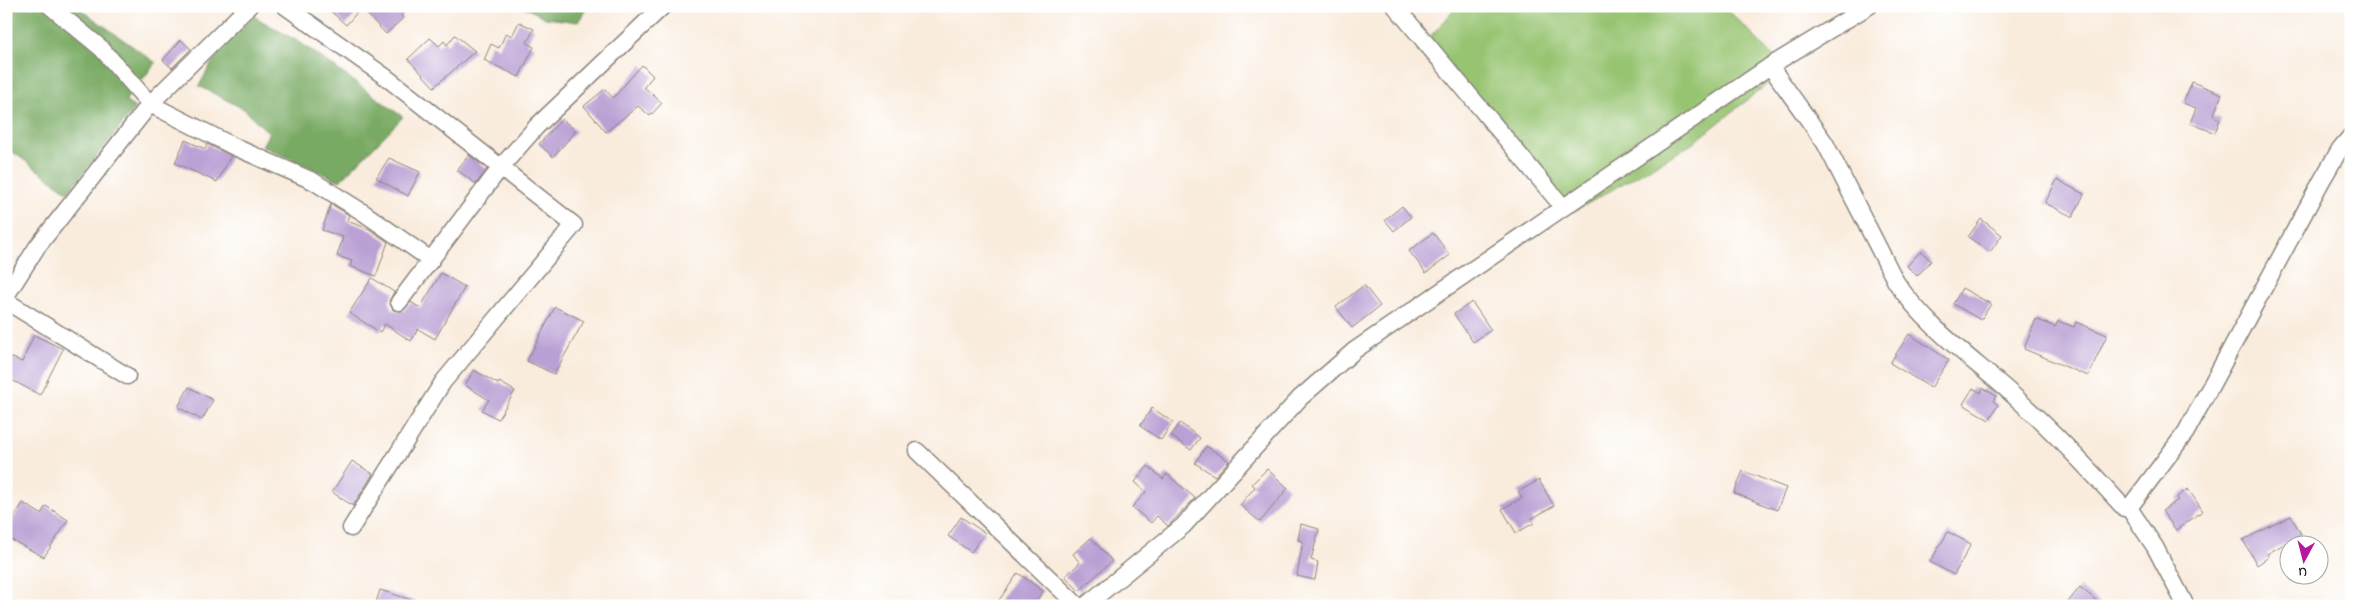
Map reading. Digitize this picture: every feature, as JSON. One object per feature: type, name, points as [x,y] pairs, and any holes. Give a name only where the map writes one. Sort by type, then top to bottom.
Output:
[{"type":"street","points":[[50,6],[102,48],[150,104],[237,148],[312,181],[364,212],[431,260]]},
{"type":"street","points":[[6,296],[37,247],[150,104],[249,6]]},
{"type":"street","points":[[285,6],[387,78],[574,225],[443,382],[351,528]]},
{"type":"street","points":[[399,302],[501,167],[537,126],[663,6]]},
{"type":"street","points":[[1395,6],[1563,207]]},
{"type":"street","points":[[1085,606],[1183,526],[1294,405],[1335,366],[1770,66],[1869,6]]},
{"type":"street","points":[[1770,66],[1825,143],[1888,266],[1907,297],[1946,338],[2041,421],[2082,460],[2124,508],[2128,508],[2155,546],[2186,606]]},
{"type":"street","points":[[2128,508],[2186,432],[2318,188],[2340,149],[2351,136]]},
{"type":"street","points":[[6,301],[126,376]]},
{"type":"street","points":[[917,450],[1078,606]]},
{"type":"green space","points":[[6,6],[30,6],[34,9],[35,6],[76,6],[156,63],[125,101],[135,108],[68,192],[6,147]]},
{"type":"green space","points":[[522,6],[588,6],[578,22],[546,18]]},
{"type":"green space","points":[[1458,6],[1724,6],[1786,69],[1692,144],[1573,212],[1417,51]]},
{"type":"green space","points":[[253,16],[301,43],[403,117],[340,181],[262,146],[269,133],[244,109],[199,86],[216,55]]},
{"type":"building","points":[[325,6],[410,6],[401,16],[403,18],[386,34],[361,8],[346,25]]},
{"type":"building","points":[[519,22],[534,29],[527,43],[534,47],[519,77],[484,60],[491,44],[499,48],[506,33],[512,36]]},
{"type":"building","points":[[455,35],[475,51],[434,87],[408,59],[430,38],[439,46],[444,41],[447,45]]},
{"type":"building","points":[[181,40],[191,49],[172,68],[163,60]]},
{"type":"building","points":[[642,65],[653,76],[644,87],[662,103],[650,116],[638,106],[606,132],[584,106],[605,89],[613,98]]},
{"type":"building","points":[[2192,82],[2222,94],[2213,116],[2220,119],[2215,133],[2190,123],[2196,108],[2183,103]]},
{"type":"building","points":[[562,119],[576,131],[553,157],[539,144]]},
{"type":"building","points":[[185,140],[205,149],[207,144],[231,156],[217,182],[175,163]]},
{"type":"building","points":[[469,155],[487,169],[476,184],[457,170]]},
{"type":"building","points":[[389,158],[420,172],[408,196],[376,178]]},
{"type":"building","points":[[2057,180],[2084,194],[2073,217],[2045,203]]},
{"type":"building","points":[[331,204],[349,215],[347,221],[369,229],[388,242],[376,276],[350,266],[352,261],[337,256],[343,237],[322,230]]},
{"type":"building","points":[[1402,206],[1411,217],[1394,231],[1385,220]]},
{"type":"building","points":[[1981,219],[2002,235],[1990,252],[1968,237]]},
{"type":"building","points":[[1433,233],[1450,255],[1426,273],[1409,251]]},
{"type":"building","points":[[1921,251],[1931,261],[1917,276],[1907,266]]},
{"type":"building","points":[[441,273],[465,287],[435,339],[418,329],[411,341],[385,324],[380,332],[349,313],[372,278],[394,292],[389,301],[393,310],[403,311],[411,302],[420,308]]},
{"type":"building","points":[[1364,285],[1380,306],[1352,328],[1336,307]]},
{"type":"building","points":[[1962,288],[1991,304],[1981,320],[1953,304]]},
{"type":"building","points":[[1472,302],[1491,330],[1473,342],[1454,314]]},
{"type":"building","points":[[555,307],[584,321],[554,374],[527,361]]},
{"type":"building","points":[[2036,319],[2055,327],[2058,321],[2074,327],[2076,322],[2107,335],[2088,376],[2024,349]]},
{"type":"building","points":[[1909,334],[1949,360],[1931,388],[1890,363]]},
{"type":"building","points":[[34,335],[63,349],[40,395],[6,377],[6,355],[22,362]]},
{"type":"building","points":[[474,370],[498,384],[499,382],[515,391],[498,419],[482,410],[489,400],[465,385]]},
{"type":"building","points":[[189,387],[213,400],[202,420],[178,407]]},
{"type":"building","points":[[1973,388],[1981,393],[1983,388],[1996,396],[1993,401],[1998,405],[1989,420],[1963,404]]},
{"type":"building","points":[[1152,408],[1173,422],[1161,440],[1140,426]]},
{"type":"building","points":[[1180,423],[1200,438],[1191,450],[1171,436]]},
{"type":"building","points":[[1206,446],[1229,461],[1215,476],[1195,463]]},
{"type":"building","points":[[352,461],[373,474],[353,506],[332,492]]},
{"type":"building","points":[[1148,466],[1163,479],[1167,474],[1195,498],[1168,526],[1157,516],[1151,523],[1132,507],[1146,492],[1135,482]]},
{"type":"building","points":[[1267,469],[1288,488],[1260,522],[1240,505],[1255,487],[1252,484]]},
{"type":"building","points":[[1743,471],[1786,488],[1777,510],[1734,493]]},
{"type":"building","points":[[1539,480],[1554,506],[1531,519],[1534,523],[1516,533],[1502,509],[1522,498],[1518,492]]},
{"type":"building","points":[[2188,489],[2203,511],[2176,530],[2162,511],[2178,500],[2176,498]]},
{"type":"building","points":[[23,503],[41,514],[46,506],[68,520],[44,557],[6,537],[6,530]]},
{"type":"building","points":[[2291,516],[2301,534],[2280,534],[2280,546],[2267,554],[2269,557],[2257,565],[2243,540]]},
{"type":"building","points":[[961,517],[985,533],[971,552],[948,536]]},
{"type":"building","points":[[1301,524],[1319,529],[1311,560],[1318,562],[1315,580],[1297,576],[1303,541],[1298,540]]},
{"type":"building","points":[[1948,532],[1971,544],[1954,575],[1930,562]]},
{"type":"building","points":[[1091,538],[1112,561],[1079,591],[1065,576],[1080,563],[1073,554]]},
{"type":"building","points":[[1018,573],[1043,591],[1033,606],[995,606]]},
{"type":"building","points":[[2080,587],[2103,606],[2065,606]]},
{"type":"building","points":[[380,590],[421,603],[420,606],[375,606]]}]
